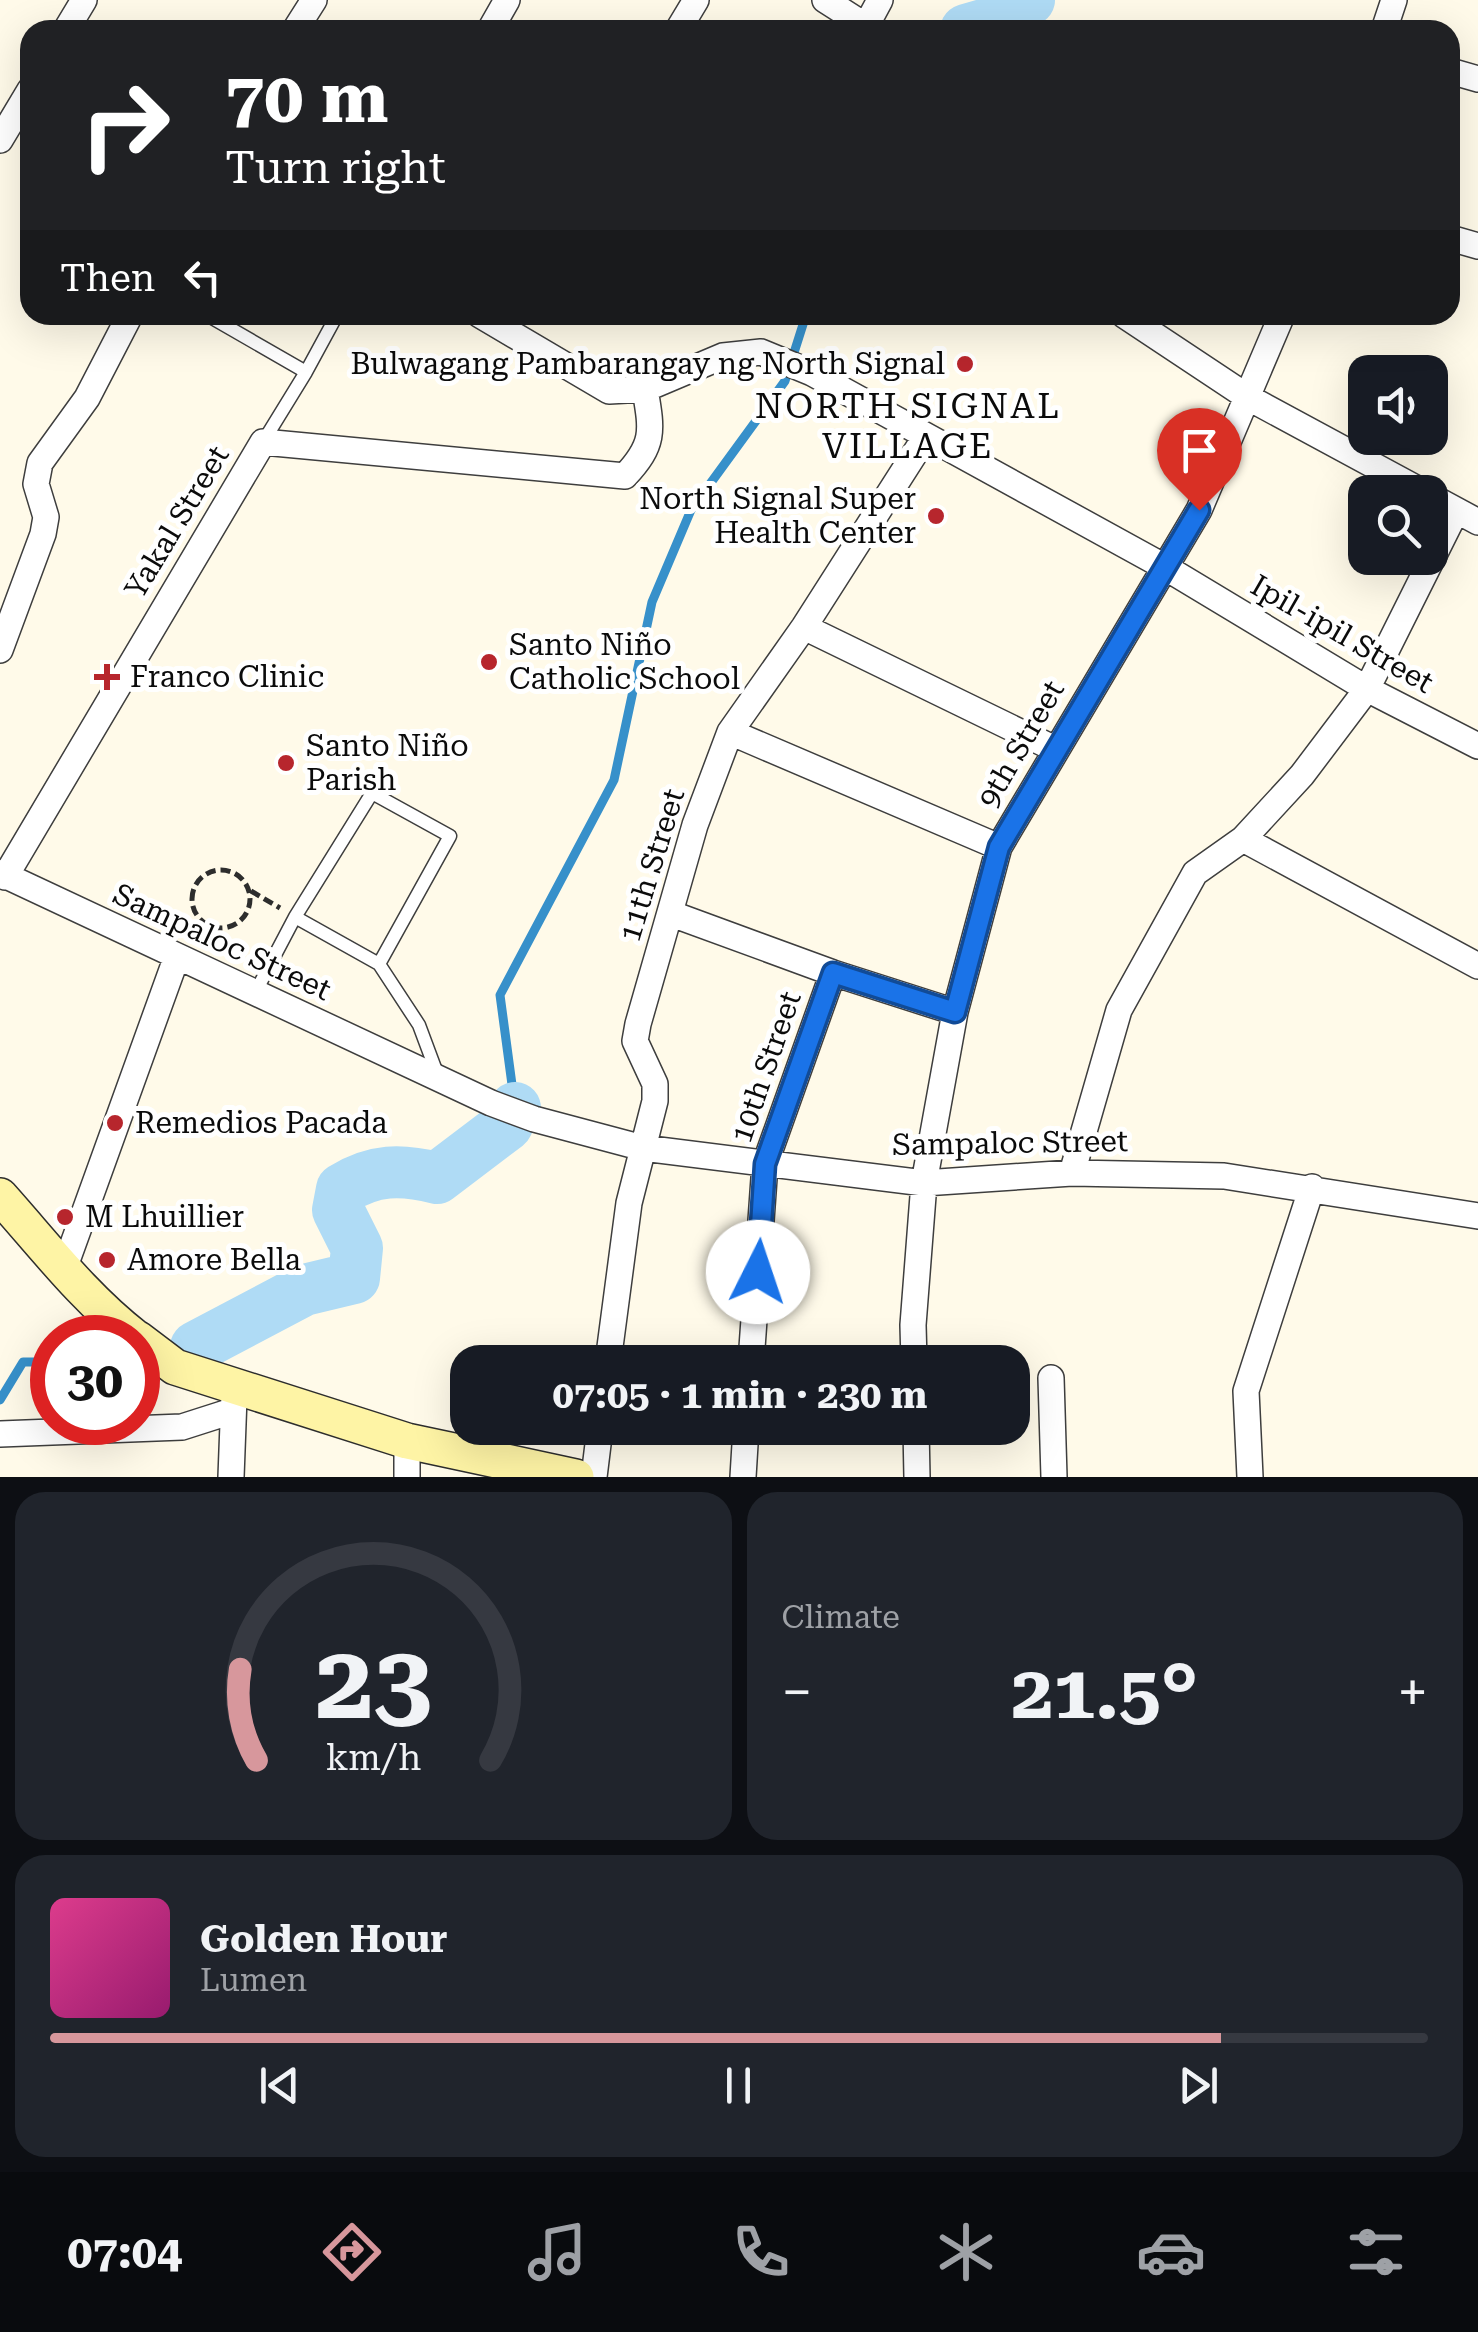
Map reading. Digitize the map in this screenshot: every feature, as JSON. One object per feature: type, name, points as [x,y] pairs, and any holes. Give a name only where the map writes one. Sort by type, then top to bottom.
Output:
[{"type":"main road","points":[[0,1196],[108,1315]]},
{"type":"main road","points":[[160,1356],[234,1398],[576,1477]]},
{"type":"street","points":[[826,0],[857,20]]},
{"type":"street","points":[[0,140],[20,107]]},
{"type":"street","points":[[0,650],[43,534],[46,516],[36,484],[40,463],[87,398],[125,325]]},
{"type":"street","name":"Ipil-ipil Street","points":[[504,325],[609,391],[645,389],[723,356],[761,352],[812,373],[1163,566],[1367,689],[1478,746]]},
{"type":"street","points":[[1139,325],[1249,398],[1392,475]]},
{"type":"street","name":"9th Street","points":[[914,1345],[924,1183],[955,1012],[999,847],[1199,510],[1278,325]]},
{"type":"street","name":"Yakal Street","points":[[3,876],[262,442],[625,476],[645,455],[650,424],[645,389]]},
{"type":"street","name":"11th Street","points":[[610,1345],[628,1203],[654,1101],[655,1084],[636,1041],[695,825],[730,732],[804,627],[926,436]]},
{"type":"street","points":[[1072,1173],[1119,1010],[1194,873],[1244,839],[1302,774],[1367,689],[1467,516]]},
{"type":"street","points":[[804,627],[1055,750]]},
{"type":"street","points":[[730,732],[999,847]]},
{"type":"street","points":[[1244,839],[1478,966]]},
{"type":"street","name":"Sampaloc Street","points":[[3,876],[491,1103],[534,1119],[643,1148],[924,1183],[1072,1173],[1224,1176],[1478,1216]]},
{"type":"street","points":[[672,914],[833,973],[955,1012]]},
{"type":"street","points":[[64,1269],[177,956]]},
{"type":"street","name":"10th Street","points":[[752,1345],[765,1164],[833,973]]},
{"type":"street","points":[[1250,1477],[1246,1391],[1312,1187]]},
{"type":"street","points":[[1050,1378],[1054,1477]]},
{"type":"street","points":[[0,1434],[182,1427],[234,1398]]},
{"type":"street","points":[[231,1477],[234,1398]]},
{"type":"street","points":[[407,1441],[407,1477]]},
{"type":"street","points":[[594,1477],[598,1445]]},
{"type":"street","points":[[743,1477],[745,1445]]},
{"type":"street","points":[[917,1445],[918,1477]]},
{"type":"lane","points":[[225,325],[306,372]]},
{"type":"lane","points":[[262,442],[332,325]]},
{"type":"lane","points":[[256,993],[295,917],[372,793],[450,836],[379,964]]},
{"type":"lane","points":[[295,917],[379,964],[420,1025],[438,1078]]},
{"type":"path","points":[[248,890],[249,908],[230,927],[212,927],[197,916],[191,899],[196,881],[212,870],[235,870],[248,890],[295,917]]},
{"type":"waterway","points":[[999,20],[1029,0]]},
{"type":"waterway","points":[[515,1107],[500,995],[614,780],[652,602],[691,510],[785,381],[803,325]]},
{"type":"waterway","points":[[196,1347],[304,1290],[354,1278],[357,1248],[338,1210],[342,1189],[388,1173],[437,1178],[507,1125],[515,1108]]},
{"type":"waterway","points":[[0,1400],[23,1362],[30,1362]]},
{"type":"place","name":"Bulwagang Pambarangay ng North Signal","points":[[965,364]]},
{"type":"place","name":"North Signal Super Health Center","points":[[936,516]]},
{"type":"place","name":"Santo Niño Catholic School","points":[[489,662]]},
{"type":"place","name":"Franco Clinic","points":[[107,677]]},
{"type":"place","name":"Santo Niño Parish","points":[[286,763]]},
{"type":"place","name":"Remedios Pacada","points":[[115,1123]]},
{"type":"place","name":"M Lhuillier","points":[[65,1217]]},
{"type":"place","name":"Amore Bella","points":[[107,1260]]},
{"type":"district","name":"NORTH SIGNAL VILLAGE","points":[[908,426]]},
{"type":"route","points":[[758,1272],[765,1164],[833,973],[955,1012],[999,847],[1199,510]]}]
